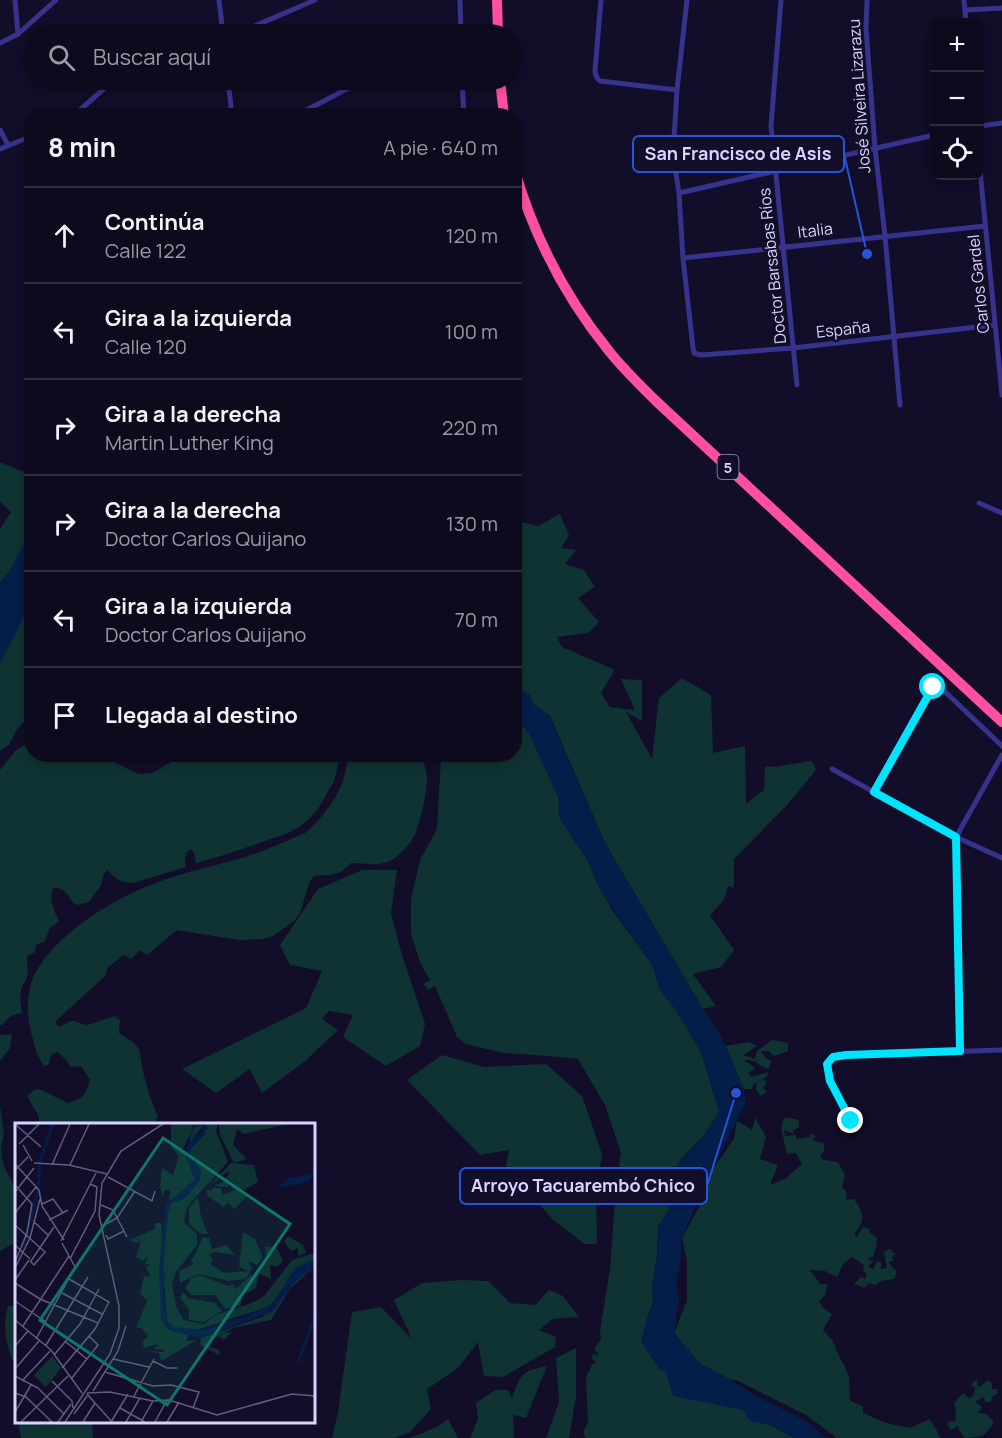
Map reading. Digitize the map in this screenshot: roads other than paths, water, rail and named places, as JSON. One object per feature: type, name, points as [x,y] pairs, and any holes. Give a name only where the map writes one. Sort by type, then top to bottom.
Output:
[{"type":"highway","points":[[497,0],[498,24]]},
{"type":"highway","points":[[501,90],[503,108]]},
{"type":"highway","name":"5","points":[[522,193],[537,233],[558,275],[577,308],[610,353],[656,401],[1002,722]]},
{"type":"street","points":[[15,0],[18,34]]},
{"type":"street","points":[[29,24],[56,0]]},
{"type":"street","points":[[219,0],[222,24]]},
{"type":"street","points":[[259,24],[315,0]]},
{"type":"street","points":[[460,0],[461,24]]},
{"type":"street","points":[[601,0],[596,77],[600,81],[677,90]]},
{"type":"street","points":[[683,258],[679,193],[673,154],[677,90],[687,0]]},
{"type":"street","name":"Doctor Barsabas Ríos","points":[[781,0],[771,126],[797,385]]},
{"type":"street","name":"José Silveira Lizarazu","points":[[867,0],[866,28],[875,148],[900,405]]},
{"type":"street","points":[[964,0],[966,18]]},
{"type":"street","points":[[965,10],[1002,8]]},
{"type":"street","points":[[0,43],[24,29]]},
{"type":"street","points":[[82,108],[103,90]]},
{"type":"street","points":[[229,90],[231,108]]},
{"type":"street","points":[[310,108],[345,90]]},
{"type":"street","points":[[463,90],[464,108]]},
{"type":"street","points":[[984,125],[1002,123]]},
{"type":"street","points":[[0,130],[8,145]]},
{"type":"street","points":[[679,193],[930,136]]},
{"type":"street","points":[[0,149],[24,139]]},
{"type":"street","name":"Carlos Gardel","points":[[981,180],[1002,396]]},
{"type":"street","name":"Italia","points":[[683,258],[985,226]]},
{"type":"street","name":"España","points":[[683,258],[693,348],[694,353],[701,355],[793,348],[995,325]]},
{"type":"street","points":[[980,503],[1002,513]]},
{"type":"street","points":[[874,792],[933,687],[938,685],[1002,746]]},
{"type":"street","points":[[960,1051],[956,837],[1002,755]]},
{"type":"street","points":[[832,770],[956,837],[1002,858]]},
{"type":"street","points":[[851,1121],[830,1081],[827,1064],[833,1057],[1002,1050]]},
{"type":"water","points":[[24,544],[24,616],[0,663],[0,583],[9,572]]},
{"type":"water","points":[[522,690],[529,694],[533,704],[549,716],[605,843],[703,1009],[717,1028],[743,1087],[746,1102],[700,1195],[682,1238],[680,1266],[676,1280],[679,1299],[674,1333],[699,1363],[756,1396],[806,1421],[826,1438],[794,1438],[771,1425],[750,1421],[743,1410],[673,1396],[666,1372],[660,1370],[641,1342],[653,1302],[652,1287],[658,1227],[669,1210],[666,1183],[681,1159],[705,1134],[719,1112],[701,1052],[676,1010],[659,988],[653,966],[613,910],[595,879],[588,861],[560,818],[558,796],[529,733],[522,725]]},
{"type":"place","name":"San Francisco de Asis","points":[[867,254]]},
{"type":"place","name":"Arroyo Tacuarembó Chico","points":[[736,1093]]}]
